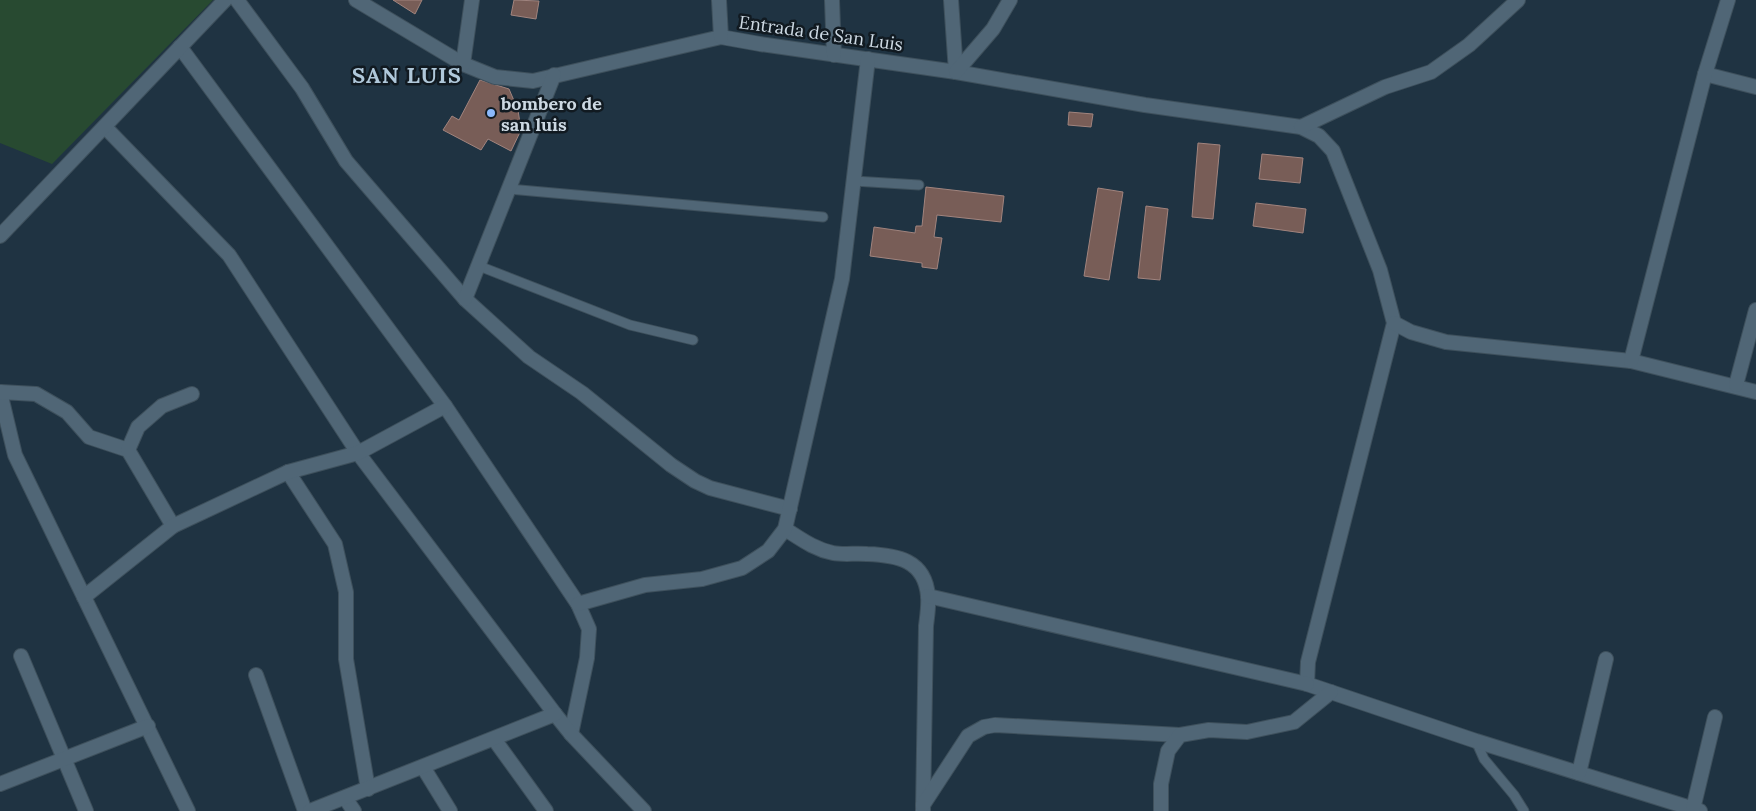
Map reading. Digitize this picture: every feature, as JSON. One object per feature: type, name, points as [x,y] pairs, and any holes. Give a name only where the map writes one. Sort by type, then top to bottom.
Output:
[{"type":"street","points":[[0,236],[225,0]]},
{"type":"street","points":[[237,0],[302,88],[346,161],[465,300],[529,357],[582,393],[679,470],[710,488],[790,509]]},
{"type":"street","name":"Entrada de San Luis","points":[[356,0],[463,64],[495,78],[533,81],[722,37],[956,72],[1145,105],[1301,127]]},
{"type":"street","points":[[463,64],[472,0]]},
{"type":"street","points":[[719,0],[722,37]]},
{"type":"street","points":[[832,0],[834,55]]},
{"type":"street","points":[[950,0],[956,72]]},
{"type":"street","points":[[956,72],[992,29],[1010,0]]},
{"type":"street","points":[[1301,127],[1385,87],[1431,72],[1469,45],[1518,0]]},
{"type":"street","points":[[1631,361],[1705,74],[1728,0]]},
{"type":"street","points":[[180,47],[445,406],[578,604],[589,629],[589,638],[587,658],[571,734]]},
{"type":"street","points":[[578,604],[645,585],[702,579],[742,568],[768,550],[785,529],[842,280],[868,59]]},
{"type":"street","points":[[1705,74],[1756,87]]},
{"type":"street","points":[[465,300],[554,75]]},
{"type":"street","points":[[105,127],[229,255],[358,453],[555,714],[571,734],[644,811]]},
{"type":"street","points":[[1301,127],[1319,136],[1334,151],[1380,270],[1394,323],[1308,662],[1306,684]]},
{"type":"street","points":[[1736,386],[1756,310]]},
{"type":"street","points":[[1394,323],[1411,332],[1446,342],[1631,361],[1756,392]]},
{"type":"street","points":[[172,526],[128,450],[89,437],[67,412],[36,394],[0,392],[15,455],[188,811]]},
{"type":"street","points":[[128,450],[138,427],[150,416],[162,406],[192,394]]},
{"type":"street","points":[[84,597],[172,526],[288,472],[358,453],[445,406]]},
{"type":"street","points":[[288,472],[335,544],[346,592],[346,659],[368,788]]},
{"type":"street","points":[[785,529],[809,545],[834,553],[900,556],[916,566],[923,578],[928,596],[923,808]]},
{"type":"street","points":[[928,596],[1306,684],[1476,741],[1697,810],[1715,717]]},
{"type":"street","points":[[21,656],[86,811]]},
{"type":"street","points":[[1579,774],[1606,659]]},
{"type":"street","points":[[256,675],[305,811]]},
{"type":"street","points":[[923,808],[968,736],[984,727],[995,725],[1180,735],[1209,730],[1247,732],[1294,722],[1331,692]]},
{"type":"street","points":[[310,811],[494,740],[555,714]]},
{"type":"street","points":[[0,784],[148,726]]},
{"type":"street","points":[[1160,811],[1161,784],[1168,751],[1180,735]]},
{"type":"street","points":[[494,740],[546,811]]},
{"type":"street","points":[[423,767],[450,811]]},
{"type":"street","points":[[345,798],[354,811]]},
{"type":"lane","points":[[854,181],[919,185]]},
{"type":"lane","points":[[509,189],[823,217]]},
{"type":"lane","points":[[479,266],[630,325],[693,340]]},
{"type":"lane","points":[[1476,741],[1484,759],[1514,795],[1524,811]]},
{"type":"green space","points":[[0,0],[213,0],[52,164],[0,143]]},
{"type":"building","points":[[393,0],[422,0],[415,14]]},
{"type":"building","points":[[514,0],[539,1],[536,19],[511,15]]},
{"type":"building","name":"bombero de san luis","points":[[480,80],[509,89],[518,110],[521,130],[511,151],[488,139],[481,150],[443,130],[452,116],[459,120]]},
{"type":"building","points":[[1069,112],[1093,114],[1091,127],[1068,125]]},
{"type":"building","points":[[1198,143],[1220,145],[1213,219],[1192,217]]},
{"type":"building","points":[[1262,154],[1303,158],[1300,183],[1259,179]]},
{"type":"building","points":[[926,187],[1004,196],[1001,222],[937,215],[934,237],[942,238],[937,269],[922,267],[922,263],[870,256],[874,227],[915,233],[916,226],[922,226]]},
{"type":"building","points":[[1098,188],[1123,192],[1109,280],[1084,276]]},
{"type":"building","points":[[1256,203],[1306,209],[1303,233],[1253,226]]},
{"type":"building","points":[[1146,206],[1168,209],[1160,280],[1138,278]]},
{"type":"place","name":"bombero de san luis","points":[[491,113]]},
{"type":"district","name":"SAN LUIS","points":[[407,75]]}]
